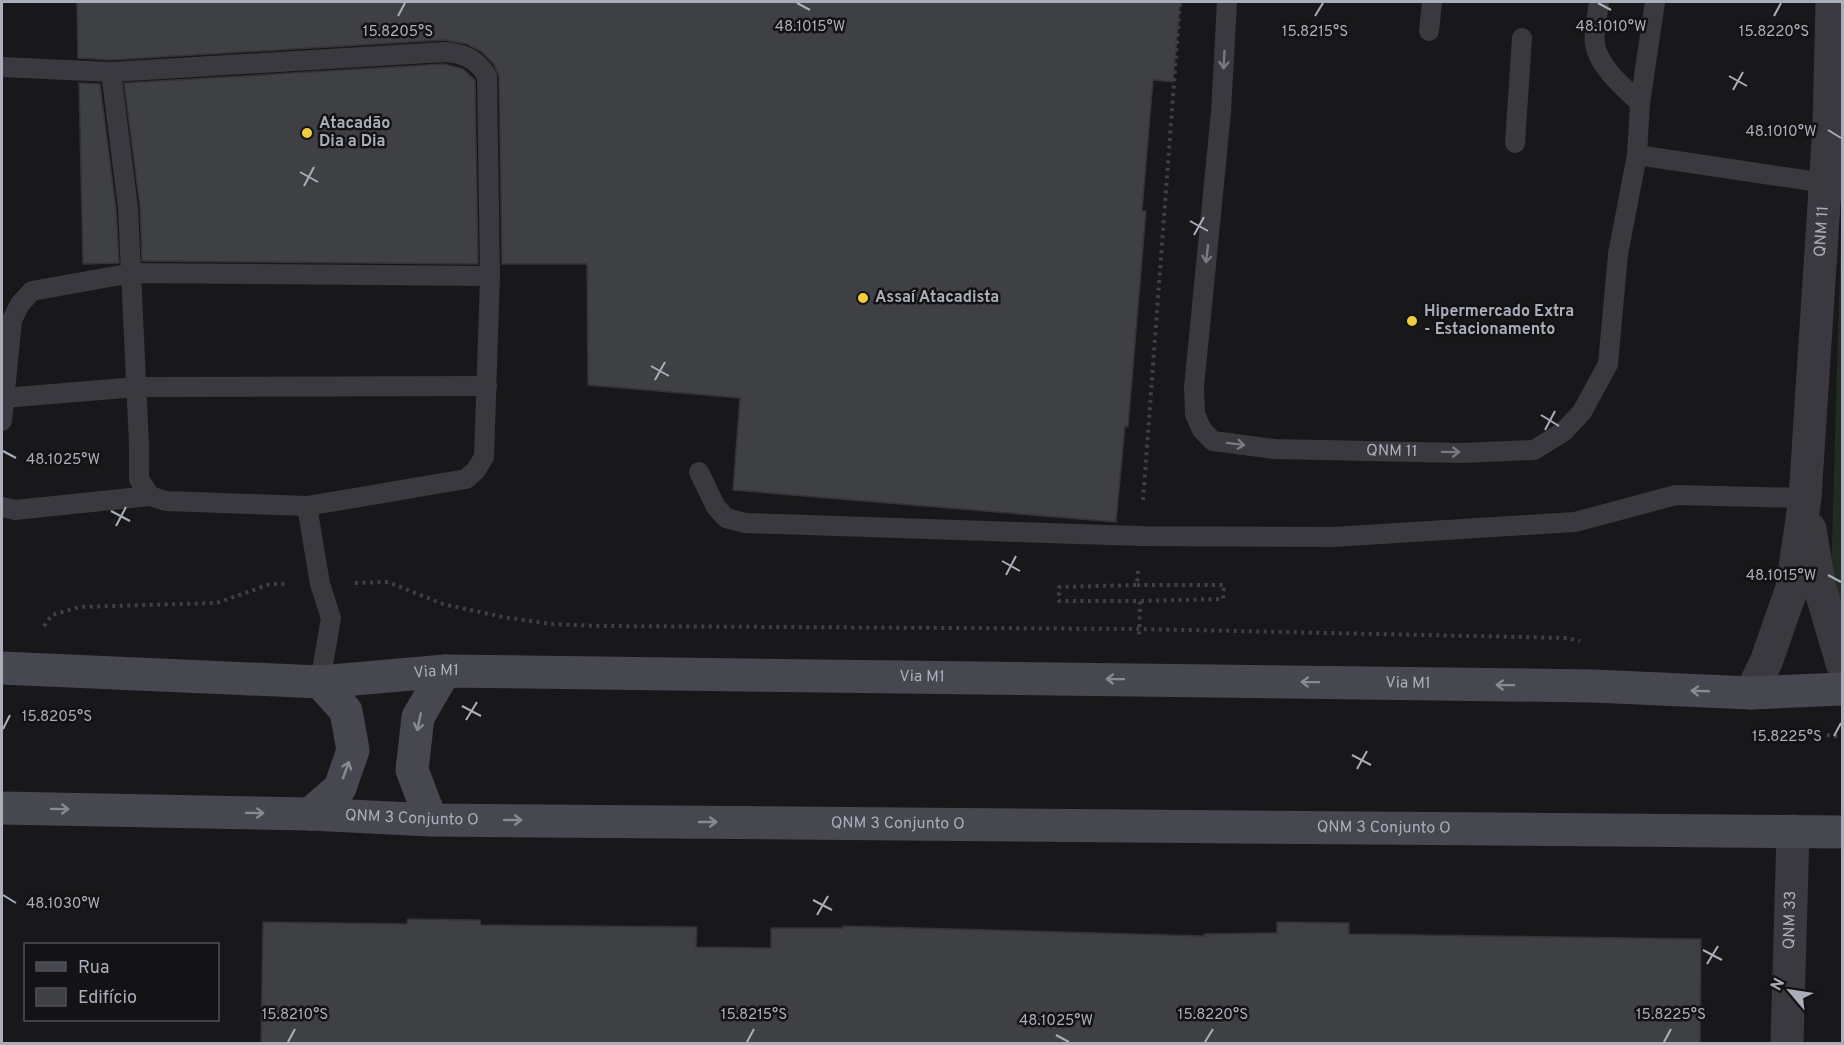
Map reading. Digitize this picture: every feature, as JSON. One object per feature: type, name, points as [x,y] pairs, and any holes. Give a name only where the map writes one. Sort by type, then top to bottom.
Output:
[{"type":"main road","name":"Via M1","points":[[2,668],[320,682],[445,670],[1582,686],[1751,693],[1842,689]]},
{"type":"main road","points":[[430,820],[412,770],[418,717],[445,670]]},
{"type":"main road","points":[[310,814],[340,788],[353,750],[346,711],[320,682]]},
{"type":"main road","name":"QNM 3 Conjunto O","points":[[2,808],[310,814],[430,820],[1842,832]]},
{"type":"street","name":"QNM 11","points":[[1751,693],[1766,662],[1792,588],[1805,498],[1825,183],[1835,128],[1832,2]]},
{"type":"street","name":"QNM 11","points":[[1805,498],[1820,588],[1842,663]]},
{"type":"street","name":"QNM 33","points":[[1787,1044],[1793,831]]},
{"type":"lane","name":"QNM 11","points":[[1227,2],[1221,112],[1194,387],[1195,414],[1202,430],[1213,441],[1274,449],[1462,453],[1534,450],[1563,432],[1582,412],[1608,364],[1618,254],[1636,155],[1640,103],[1654,2]]},
{"type":"lane","points":[[1429,31],[1432,2]]},
{"type":"lane","points":[[1599,2],[1594,44],[1606,68],[1640,103]]},
{"type":"lane","points":[[1515,143],[1522,38]]},
{"type":"lane","points":[[2,67],[111,72],[444,52],[461,53],[481,66],[487,76],[490,276],[484,457],[476,470],[466,479],[307,506],[166,501],[150,496],[15,510],[2,507]]},
{"type":"lane","points":[[111,72],[128,208],[139,478],[150,496]]},
{"type":"lane","points":[[1636,155],[1825,183]]},
{"type":"lane","points":[[2,421],[12,320],[20,304],[32,291],[132,273],[490,276]]},
{"type":"lane","points":[[4,398],[136,387],[487,386]]},
{"type":"lane","points":[[699,472],[716,507],[726,518],[744,523],[1140,536],[1345,536],[1575,522],[1676,495],[1805,498]]},
{"type":"lane","points":[[307,506],[320,584],[331,618],[320,682]]},
{"type":"path","points":[[1137,585],[1180,2]]},
{"type":"path","points":[[1224,585],[1223,599],[1140,601],[1059,601],[1059,587],[1224,585]]},
{"type":"path","points":[[1136,680],[1140,601]]},
{"type":"shaded area","points":[[1842,198],[1842,601],[1838,598],[1831,575]]},
{"type":"building","name":"Assaí Atacadista","points":[[77,2],[1180,2],[1173,82],[1153,80],[1142,211],[1146,211],[1128,427],[1125,426],[1116,522],[733,490],[740,398],[588,385],[587,264],[502,264],[499,76],[493,63],[482,52],[467,44],[443,40],[111,60],[78,58]]},
{"type":"building","points":[[444,64],[463,69],[475,80],[478,264],[142,261],[140,207],[124,83]]},
{"type":"building","points":[[79,83],[100,84],[116,209],[119,263],[83,264]]},
{"type":"building","points":[[408,919],[480,920],[481,925],[697,927],[696,947],[771,948],[771,928],[843,928],[843,926],[1204,936],[1204,934],[1277,933],[1277,922],[1349,923],[1349,934],[1701,939],[1700,1044],[261,1044],[263,922],[407,924]]},
{"type":"place","name":"Atacadão Dia a Dia","points":[[307,133]]},
{"type":"place","name":"Assaí Atacadista","points":[[863,298]]},
{"type":"place","name":"Hipermercado Extra - Estacionamento","points":[[1412,321]]}]
